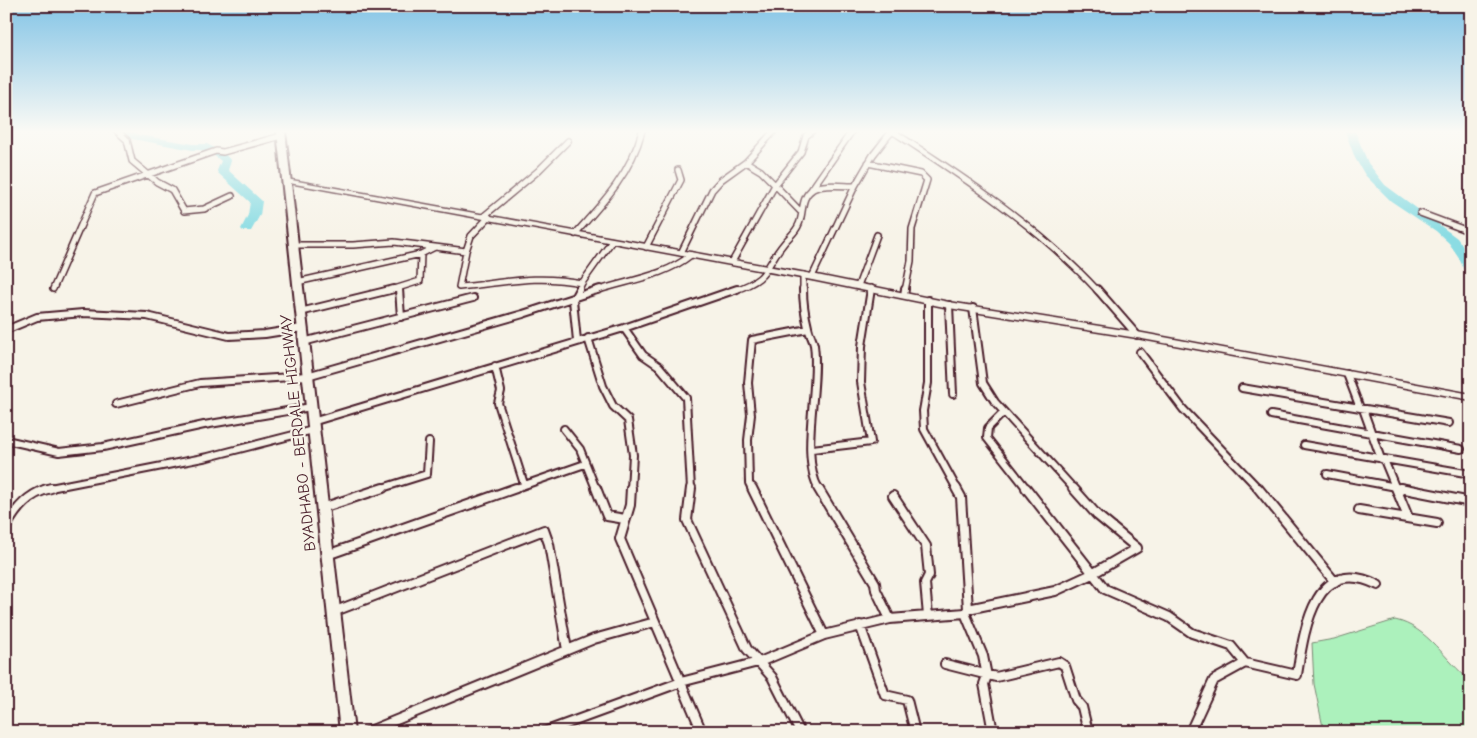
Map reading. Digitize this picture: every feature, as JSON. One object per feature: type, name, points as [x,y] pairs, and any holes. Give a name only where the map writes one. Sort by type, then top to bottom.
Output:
[{"type":"main road","name":"BYADHABO - BERDALE HIGHWAY","points":[[284,165],[347,732]]},
{"type":"street","points":[[138,165],[162,186],[172,190],[184,211],[204,209],[232,196]]},
{"type":"street","points":[[53,289],[95,193],[176,165]]},
{"type":"street","points":[[544,165],[487,216],[471,236],[461,271],[459,287],[484,282],[549,277],[582,283]]},
{"type":"street","points":[[575,234],[628,165]]},
{"type":"street","points":[[681,253],[712,190],[721,180],[741,165]]},
{"type":"street","points":[[752,165],[761,171],[800,211]]},
{"type":"street","points":[[732,262],[775,185],[790,165]]},
{"type":"street","points":[[6,527],[13,512],[32,494],[42,490],[208,457],[313,426],[494,366],[624,328],[746,286],[760,279],[769,269],[785,242],[792,236],[800,222],[800,211],[811,190],[828,165]]},
{"type":"street","points":[[812,277],[867,165]]},
{"type":"street","points":[[880,165],[920,174],[927,180],[920,197],[912,229],[911,261],[904,295]]},
{"type":"street","points":[[946,165],[960,174],[1087,278],[1137,335]]},
{"type":"street","points":[[646,247],[681,180],[678,170]]},
{"type":"street","points":[[286,181],[487,216],[949,304],[1137,335],[1471,396]]},
{"type":"street","points":[[811,190],[819,187],[855,186]]},
{"type":"street","points":[[1420,213],[1471,232]]},
{"type":"street","points":[[858,286],[877,235]]},
{"type":"street","points":[[577,341],[574,297],[612,241]]},
{"type":"street","points":[[293,245],[353,246],[394,242],[466,251]]},
{"type":"street","points":[[297,282],[421,254],[435,247]]},
{"type":"street","points":[[300,312],[399,288],[420,281],[421,254]]},
{"type":"street","points":[[116,404],[200,383],[240,382],[261,378],[307,376],[662,273],[680,265],[691,255]]},
{"type":"street","points":[[803,275],[803,296],[808,329],[814,344],[815,375],[811,442],[813,479],[875,583],[876,590],[890,619]]},
{"type":"street","points":[[399,288],[401,317]]},
{"type":"street","points":[[812,449],[871,442],[861,382],[862,346],[871,288]]},
{"type":"street","points":[[304,342],[473,298]]},
{"type":"street","points":[[928,300],[928,383],[923,411],[924,429],[962,497],[967,611],[987,676],[984,684],[993,732]]},
{"type":"street","points":[[949,304],[953,394]]},
{"type":"street","points":[[544,732],[681,682],[762,661],[824,635],[860,625],[890,619],[967,611],[1055,591],[1092,574],[1137,548],[1098,515],[1004,412],[983,383],[973,308]]},
{"type":"street","points":[[6,330],[36,317],[83,313],[146,316],[229,336],[265,334],[302,328]]},
{"type":"street","points":[[624,328],[643,355],[659,366],[686,398],[692,482],[687,520],[747,649],[762,661],[780,689],[800,732]]},
{"type":"street","points":[[808,329],[752,340],[749,356],[748,383],[751,415],[748,440],[749,483],[824,635]]},
{"type":"street","points":[[588,338],[603,386],[613,406],[628,420],[633,455],[630,505],[620,539],[702,732]]},
{"type":"street","points":[[1140,352],[1183,409],[1273,504],[1335,582]]},
{"type":"street","points":[[494,366],[501,391],[498,403],[524,484]]},
{"type":"street","points":[[1348,374],[1382,459],[1408,517]]},
{"type":"street","points":[[1242,388],[1449,424]]},
{"type":"street","points":[[6,440],[59,452],[104,447],[204,425],[310,407]]},
{"type":"street","points":[[1004,412],[988,428],[987,438],[1105,589],[1170,617],[1192,633],[1231,646],[1244,663],[1297,675],[1304,634],[1315,598],[1335,582],[1352,576],[1378,585]]},
{"type":"street","points":[[1271,415],[1461,449]]},
{"type":"street","points":[[564,429],[580,449],[607,516],[626,520]]},
{"type":"street","points":[[322,508],[428,474],[429,442]]},
{"type":"street","points":[[1304,445],[1471,474]]},
{"type":"street","points":[[327,555],[585,464]]},
{"type":"street","points":[[1327,474],[1471,502]]},
{"type":"street","points":[[893,496],[926,546],[929,575],[926,583],[928,616]]},
{"type":"street","points":[[1359,510],[1437,523]]},
{"type":"street","points":[[333,612],[544,530],[549,544],[567,650]]},
{"type":"street","points":[[367,732],[594,639],[655,622]]},
{"type":"street","points":[[860,625],[885,695],[907,700],[915,732]]},
{"type":"street","points":[[944,664],[996,677],[1016,674],[1059,662],[1065,666],[1076,700],[1082,707],[1088,732]]},
{"type":"street","points":[[1190,732],[1214,680],[1244,663]]},
{"type":"green space","points":[[1395,620],[1407,624],[1427,637],[1471,681],[1471,732],[1324,732],[1314,684],[1312,643],[1334,639]]},
{"type":"waterway","points":[[224,165],[222,171],[256,201],[254,215],[247,229]]},
{"type":"waterway","points":[[1364,165],[1381,187],[1395,199],[1425,218],[1453,240],[1464,255],[1471,273]]}]
